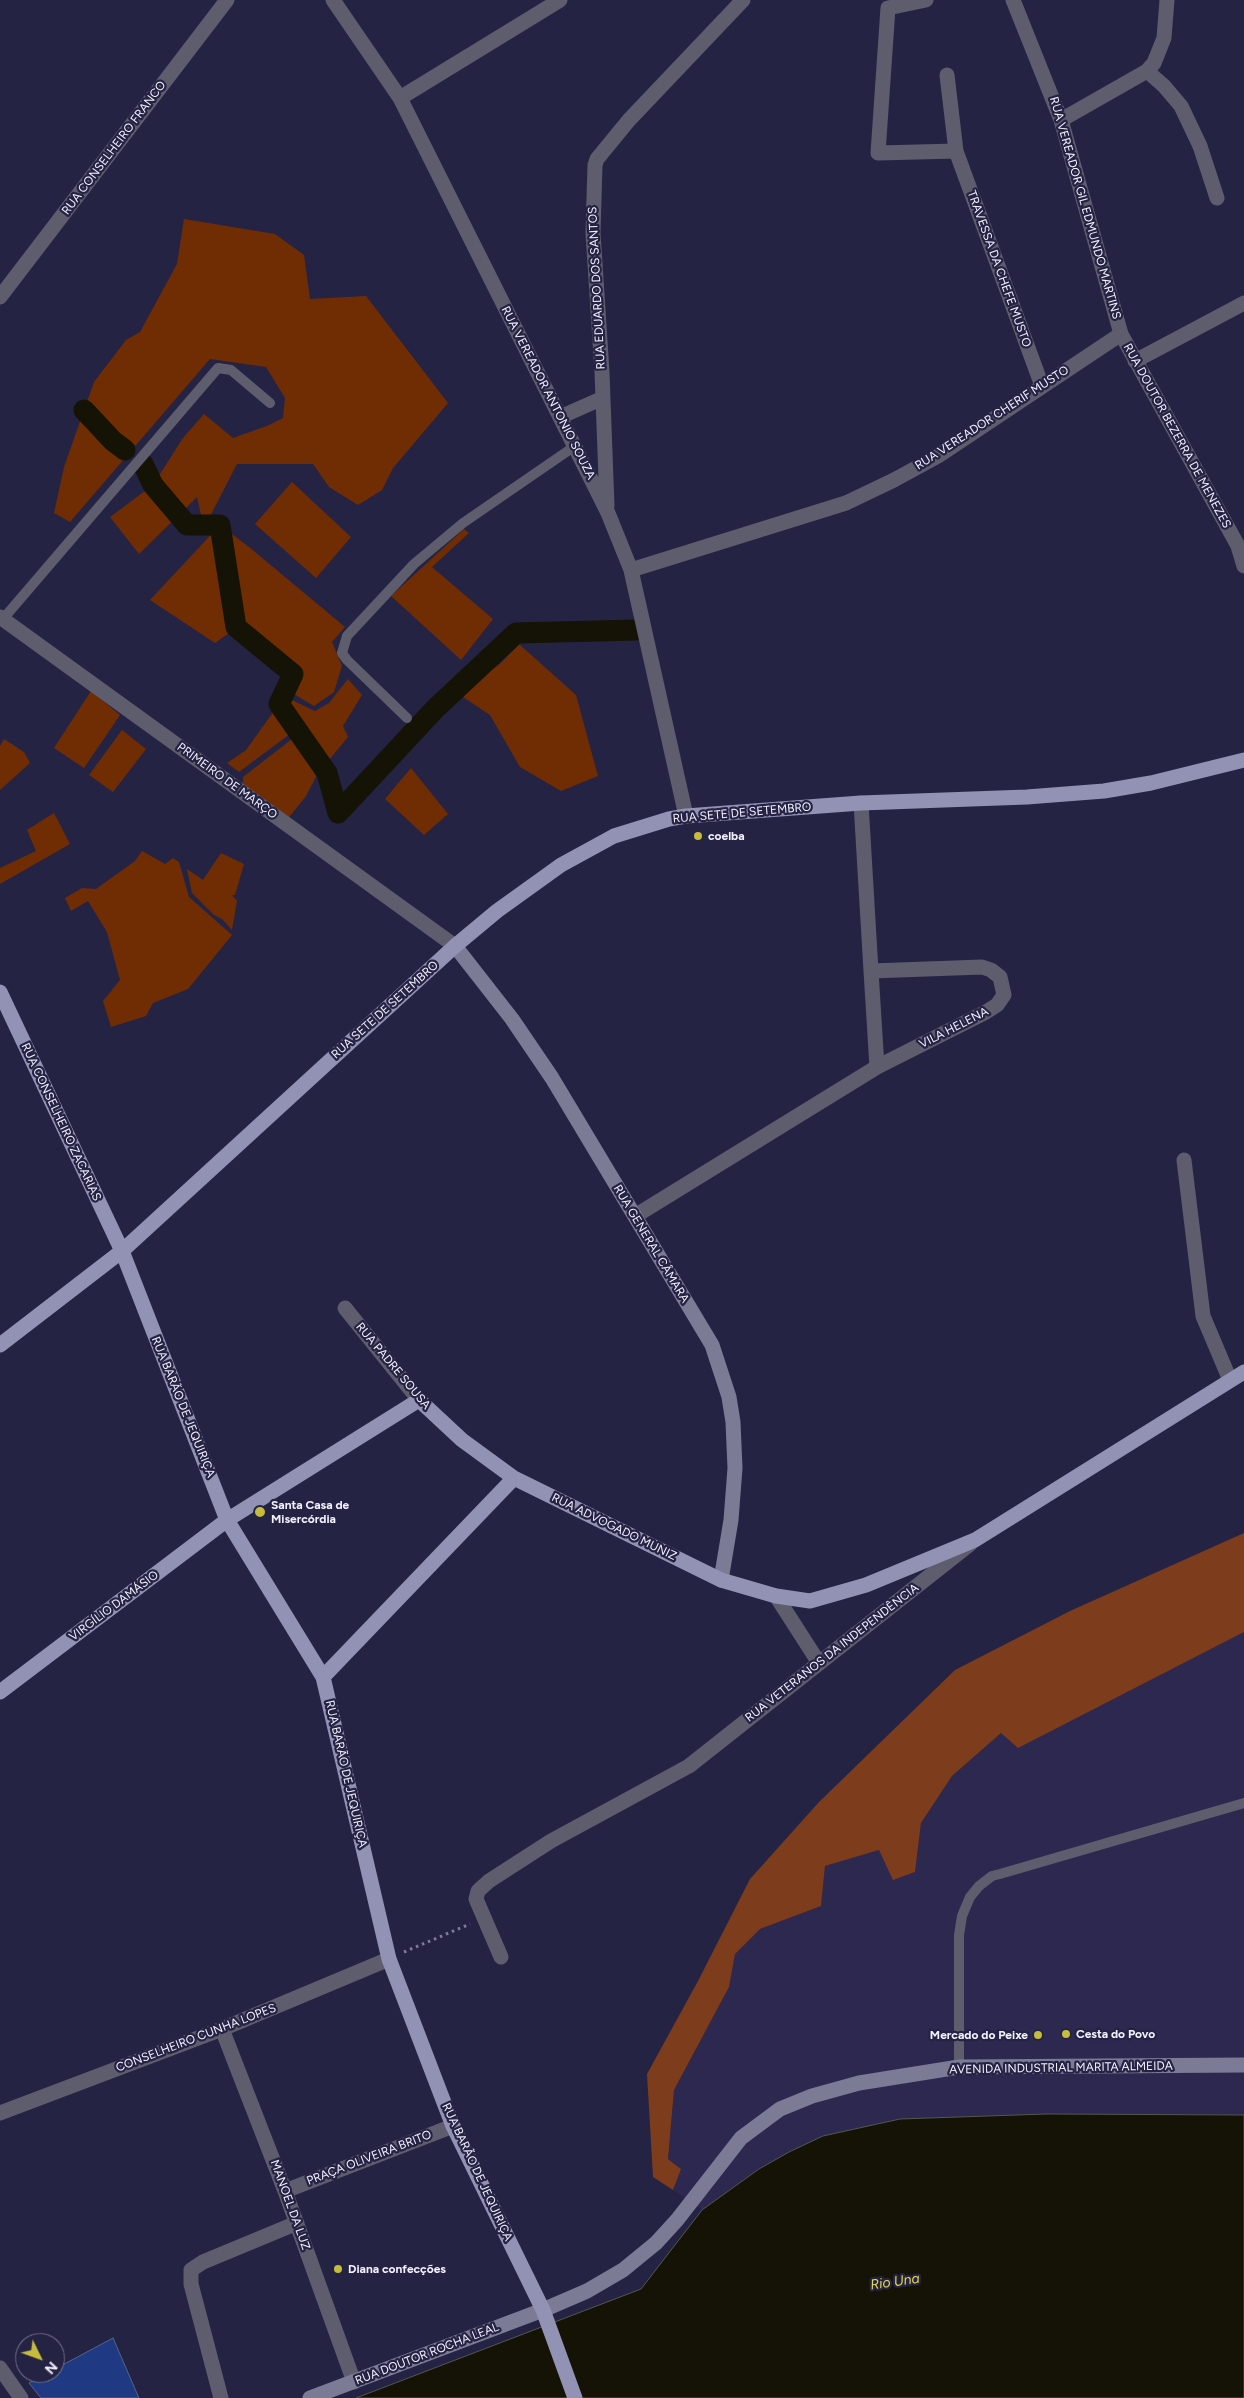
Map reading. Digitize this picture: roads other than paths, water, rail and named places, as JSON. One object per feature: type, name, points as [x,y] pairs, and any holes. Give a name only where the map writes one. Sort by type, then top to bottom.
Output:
[{"type":"main road","name":"RUA SETE DE SETEMBRO","points":[[0,1345],[122,1251],[455,946],[528,887],[590,848],[614,836],[640,827],[686,816],[861,803],[1027,797],[1104,791],[1151,783],[1244,760]]},
{"type":"main road","name":"RUA CONSELHEIRO ZACARIAS","points":[[0,992],[122,1251]]},
{"type":"main road","name":"RUA BARÃO DE JEQUIRIÇA","points":[[122,1251],[227,1520],[323,1677],[389,1959],[453,2126],[545,2316],[575,2398]]},
{"type":"main road","name":"RUA VETERANOS DA INDEPENDÊNCIA","points":[[975,1540],[1244,1372]]},
{"type":"main road","name":"VIRGÍLIO DAMÁSIO","points":[[0,1692],[227,1520],[419,1400]]},
{"type":"main road","name":"RUA PADRE SOUSA","points":[[419,1400],[462,1440],[514,1478]]},
{"type":"main road","name":"RUA ADVOGADO MUNIZ","points":[[514,1478],[721,1580],[776,1596],[810,1601],[866,1585],[975,1540]]},
{"type":"main road","points":[[323,1677],[514,1478]]},
{"type":"street","name":"RUA CONSELHEIRO FRANCO","points":[[0,297],[227,0]]},
{"type":"street","name":"RUA VEREADOR ANTONIO SOUZA","points":[[333,0],[400,98],[608,513],[632,570],[686,816]]},
{"type":"street","points":[[400,98],[560,0]]},
{"type":"street","name":"RUA EDUARDO DOS SANTOS","points":[[608,513],[603,398],[592,233],[595,166],[597,159],[629,120],[743,0]]},
{"type":"street","points":[[926,0],[888,8],[878,153],[956,151]]},
{"type":"street","name":"RUA VEREADOR GIL EDMUNDO MARTINS","points":[[1012,0],[1036,52],[1061,120],[1121,334]]},
{"type":"street","points":[[1061,120],[1147,71],[1156,58],[1164,38],[1167,0]]},
{"type":"street","points":[[1147,71],[1164,86],[1181,106],[1200,146],[1217,198]]},
{"type":"street","name":"TRAVESSA DA CHEFE MUSTO","points":[[947,75],[956,151],[1042,386]]},
{"type":"street","points":[[1135,361],[1244,303]]},
{"type":"street","name":"RUA DOUTOR BEZERRA DE MENEZES","points":[[1121,334],[1241,545],[1244,566]]},
{"type":"street","name":"RUA VEREADOR CHERIF MUSTO","points":[[632,570],[846,503],[894,480],[938,456],[1121,334]]},
{"type":"street","points":[[560,417],[603,398]]},
{"type":"street","name":"PRIMEIRO DE MARÇO","points":[[1,618],[455,946]]},
{"type":"street","points":[[861,803],[877,1067]]},
{"type":"street","name":"RUA GENERAL CÂMARA","points":[[455,946],[512,1020],[552,1078],[712,1345],[730,1397],[735,1468],[731,1520],[721,1580]]},
{"type":"street","name":"VILA HELENA","points":[[635,1216],[877,1067],[986,1012],[1002,1000],[1005,990],[1002,981],[995,972],[982,968],[871,971]]},
{"type":"street","points":[[1184,1160],[1203,1316],[1230,1380]]},
{"type":"street","name":"RUA PADRE SOUSA","points":[[345,1308],[419,1400]]},
{"type":"street","name":"RUA VETERANOS DA INDEPENDÊNCIA","points":[[501,1957],[476,1896],[489,1881],[551,1841],[689,1766],[975,1540]]},
{"type":"street","points":[[776,1596],[819,1663]]},
{"type":"street","name":"CONSELHEIRO CUNHA LOPES","points":[[0,2113],[222,2029],[389,1959]]},
{"type":"street","name":"MANOEL DA LUZ","points":[[222,2029],[285,2191],[354,2382]]},
{"type":"street","name":"AVENIDA INDUSTRIAL MARITA ALMEIDA","points":[[545,2316],[623,2270],[649,2248],[677,2220],[741,2138],[780,2109],[812,2096],[860,2083],[959,2067],[1244,2065]]},
{"type":"street","name":"PRAÇA OLIVEIRA BRITO","points":[[285,2191],[453,2126]]},
{"type":"street","points":[[221,2398],[191,2284],[192,2270],[203,2262],[296,2223]]},
{"type":"street","name":"RUA DOUTOR ROCHA LEAL","points":[[310,2398],[545,2316]]},
{"type":"street","points":[[0,2368],[21,2398]]},
{"type":"lane","points":[[1,618],[218,368],[231,370],[270,403]]},
{"type":"lane","points":[[407,718],[346,660],[342,653],[347,636],[414,564],[463,523],[575,446]]},
{"type":"lane","points":[[959,2067],[959,1935],[962,1916],[967,1904],[979,1886],[992,1876],[1244,1803]]},
{"type":"water","name":"Rio Una","points":[[1046,2114],[1244,2115],[1244,2398],[356,2398],[641,2289],[702,2210],[759,2169],[823,2136],[900,2119]]},
{"type":"waterway","points":[[84,410],[113,441],[125,450]]},
{"type":"waterway","points":[[143,464],[153,485],[187,525],[220,525],[236,627],[293,674],[279,704],[327,773],[338,813]]},
{"type":"waterway","points":[[338,813],[435,709],[516,633],[637,630]]},
{"type":"place","name":"coelba","points":[[698,836]]},
{"type":"place","name":"Santa Casa de Misercórdia","points":[[260,1512]]},
{"type":"place","name":"Cesta do Povo","points":[[1066,2034]]},
{"type":"place","name":"Mercado do Peixe","points":[[1038,2035]]},
{"type":"place","name":"Diana confecções","points":[[338,2269]]}]
